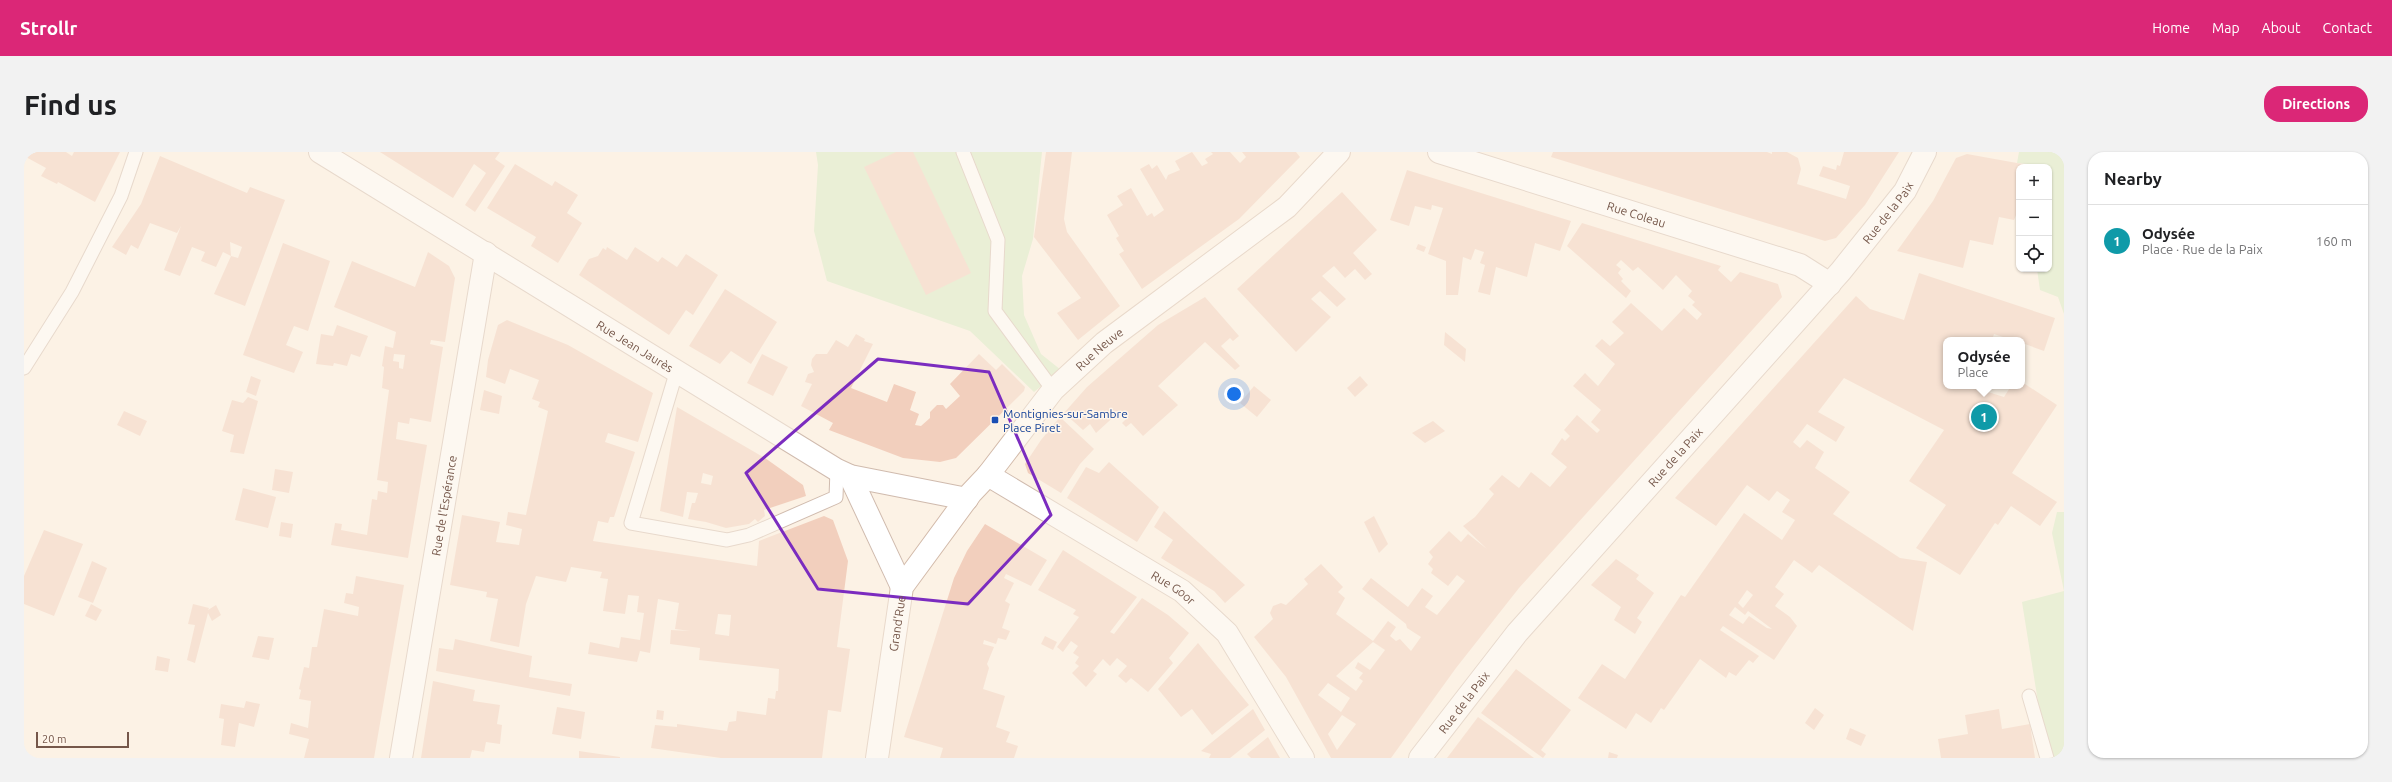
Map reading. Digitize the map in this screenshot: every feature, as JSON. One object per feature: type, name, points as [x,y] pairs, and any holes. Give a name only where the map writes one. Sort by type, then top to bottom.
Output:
[{"type":"street","name":"Rue Jean Jaurès","points":[[320,152],[844,473],[967,499]]},
{"type":"street","name":"Rue Neuve","points":[[902,587],[967,499],[988,475],[1053,390],[1104,343],[1287,207],[1339,152]]},
{"type":"street","name":"Rue Coleau","points":[[1439,152],[1800,265],[1830,284]]},
{"type":"street","name":"Rue de la Paix","points":[[1420,758],[1517,633],[1830,284],[1905,191],[1925,152]]},
{"type":"street","name":"Rue de l'Espérance","points":[[402,758],[486,253]]},
{"type":"street","name":"Grand'Rue","points":[[844,473],[902,587],[877,758]]},
{"type":"street","name":"Rue Goor","points":[[988,475],[1182,591],[1228,634],[1303,758]]},
{"type":"lane","points":[[24,368],[72,292],[121,196],[136,152]]},
{"type":"lane","points":[[963,152],[998,240],[995,311],[1053,390]]},
{"type":"lane","points":[[677,370],[631,523],[727,540],[749,535],[836,497],[844,473]]},
{"type":"lane","points":[[2029,696],[2047,758]]},
{"type":"highlighted area","points":[[878,359],[989,372],[1051,515],[968,604],[818,589],[746,473]]},
{"type":"green space","points":[[816,152],[1042,152],[1033,239],[1022,276],[1024,315],[1041,354],[1061,370],[1034,392],[970,331],[827,281],[814,231],[818,165]]},
{"type":"green space","points":[[2019,152],[2064,152],[2064,314],[2058,297],[2040,290],[2037,272],[2052,272],[2052,164],[2017,163]]},
{"type":"green space","points":[[2057,512],[2064,512],[2064,591],[2052,533]]},
{"type":"green space","points":[[2064,591],[2064,758],[2047,758],[2022,602]]},
{"type":"building","points":[[24,152],[66,152],[72,156],[74,152],[120,152],[95,202],[58,182],[57,184],[41,176],[46,168],[24,156]]},
{"type":"building","points":[[380,152],[500,152],[495,159],[505,166],[475,212],[465,205],[486,173],[474,164],[453,198]]},
{"type":"building","points":[[896,152],[913,152],[971,273],[926,295],[864,167]]},
{"type":"building","points":[[1046,152],[1072,152],[1064,219],[1067,232],[1120,306],[1078,340],[1057,313],[1081,298],[1034,237]]},
{"type":"building","points":[[1192,152],[1202,166],[1208,163],[1205,159],[1213,154],[1211,152],[1230,152],[1240,163],[1246,157],[1242,152],[1296,152],[1300,157],[1239,219],[1142,289],[1119,254],[1124,251],[1116,238],[1119,236],[1107,215],[1123,205],[1117,196],[1131,188],[1147,216],[1152,213],[1154,217],[1164,210],[1140,169],[1149,164],[1152,169],[1157,165],[1166,180],[1168,175],[1180,170],[1175,161]]},
{"type":"building","points":[[1553,152],[1767,152],[1772,154],[1772,152],[1787,152],[1798,158],[1801,169],[1797,184],[1846,199],[1850,186],[1819,176],[1823,166],[1836,170],[1837,165],[1840,166],[1844,152],[1899,152],[1865,205],[1836,238],[1825,241],[1551,157]]},
{"type":"building","points":[[1967,154],[2022,164],[2016,164],[2016,215],[2014,220],[1999,217],[1993,245],[1970,240],[1963,268],[1897,251],[1933,201],[1956,158]]},
{"type":"building","points":[[160,156],[247,193],[250,187],[285,200],[245,306],[214,294],[231,256],[223,252],[216,267],[201,261],[205,252],[192,247],[180,276],[164,270],[181,226],[177,233],[150,223],[138,249],[131,245],[126,255],[112,247],[141,204]],"holes":[[[230,242],[242,247],[238,258],[231,256]]]},
{"type":"building","points":[[515,164],[552,186],[555,181],[578,195],[567,213],[582,223],[558,263],[531,246],[536,237],[487,208]]},
{"type":"building","points":[[1407,170],[1571,221],[1560,251],[1535,243],[1527,277],[1496,267],[1490,295],[1478,292],[1485,265],[1480,263],[1484,252],[1475,249],[1471,260],[1463,257],[1458,295],[1446,295],[1446,261],[1428,254],[1443,208],[1432,205],[1431,210],[1415,206],[1409,226],[1390,220]]},
{"type":"building","points":[[1342,192],[1377,230],[1353,253],[1372,274],[1365,280],[1355,269],[1345,278],[1334,266],[1322,276],[1346,299],[1337,307],[1320,291],[1311,299],[1331,317],[1296,352],[1237,289]]},
{"type":"building","points":[[1582,223],[1721,266],[1718,270],[1731,282],[1740,272],[1778,284],[1782,297],[1519,588],[1456,668],[1391,758],[1331,758],[1286,677],[1254,637],[1273,619],[1270,613],[1273,606],[1281,603],[1286,605],[1308,584],[1304,579],[1321,564],[1343,587],[1338,592],[1345,598],[1336,614],[1373,641],[1388,621],[1396,627],[1390,636],[1396,641],[1400,639],[1411,651],[1421,637],[1407,628],[1406,624],[1362,589],[1371,578],[1408,607],[1422,588],[1433,596],[1425,607],[1437,615],[1465,581],[1457,575],[1448,586],[1431,573],[1433,569],[1428,564],[1433,557],[1429,552],[1449,531],[1461,542],[1468,534],[1487,549],[1463,526],[1475,517],[1494,494],[1489,489],[1502,475],[1519,488],[1531,472],[1550,487],[1567,467],[1551,454],[1562,438],[1565,441],[1570,436],[1564,430],[1577,415],[1597,433],[1600,430],[1591,422],[1601,410],[1573,386],[1585,373],[1598,386],[1615,364],[1595,346],[1602,339],[1610,346],[1624,333],[1612,322],[1631,303],[1662,331],[1684,308],[1697,320],[1702,314],[1692,305],[1695,302],[1688,296],[1692,291],[1676,275],[1663,290],[1638,267],[1633,271],[1621,260],[1616,265],[1621,269],[1618,273],[1623,279],[1621,281],[1631,291],[1626,298],[1567,246]],"holes":[[[1373,642],[1385,650],[1370,670],[1358,662],[1355,668],[1363,673],[1359,678],[1363,681],[1356,691],[1336,676]],[[1328,683],[1350,698],[1341,712],[1318,695]],[[1342,715],[1356,724],[1337,750],[1328,734]]]},
{"type":"building","points":[[283,243],[330,261],[308,331],[294,326],[286,345],[303,352],[294,373],[243,355]]},
{"type":"building","points":[[1418,244],[1426,247],[1424,252],[1416,249]]},
{"type":"building","points":[[607,247],[627,260],[635,247],[658,262],[662,257],[677,267],[686,254],[718,275],[693,315],[686,310],[669,335],[579,275],[589,259],[598,256],[603,248],[606,250]]},
{"type":"building","points":[[428,252],[449,266],[455,278],[445,342],[431,340],[430,344],[443,347],[431,422],[410,418],[409,424],[398,422],[396,439],[427,445],[408,558],[331,545],[335,523],[342,524],[341,530],[367,535],[372,499],[377,500],[378,491],[387,493],[388,482],[377,480],[389,390],[382,388],[384,367],[382,366],[385,346],[393,348],[396,332],[334,307],[352,261],[415,287]],"holes":[[[394,354],[405,355],[403,369],[399,368],[399,362],[393,361]]]},
{"type":"building","points":[[1919,273],[2055,318],[2044,351],[2025,344],[2025,337],[2003,337],[1994,334],[1993,337],[1943,337],[1943,389],[1979,389],[2004,397],[2009,389],[2025,389],[2025,384],[2057,405],[2012,473],[2057,502],[2040,526],[2011,506],[1998,525],[1995,523],[1960,575],[1916,548],[1946,505],[1909,481],[1944,430],[1844,378],[1818,412],[1845,427],[1836,442],[1807,424],[1793,442],[1800,448],[1807,440],[1824,452],[1815,468],[1850,492],[1833,514],[1900,558],[1927,562],[1913,631],[1819,565],[1812,573],[1794,560],[1775,587],[1784,594],[1775,606],[1790,617],[1797,626],[1774,660],[1723,626],[1720,630],[1759,656],[1753,663],[1749,660],[1736,676],[1729,672],[1726,678],[1700,659],[1664,710],[1661,708],[1651,723],[1636,713],[1626,729],[1578,698],[1602,664],[1625,679],[1681,595],[1685,597],[1744,513],[1782,540],[1795,520],[1782,512],[1790,500],[1777,491],[1769,501],[1747,485],[1716,526],[1675,498],[1856,296],[1870,309],[1904,320]],"holes":[[[1747,590],[1753,595],[1743,608],[1738,603]],[[1735,607],[1745,615],[1748,611],[1772,629],[1767,628],[1749,616],[1743,624],[1729,615]]]},
{"type":"building","points":[[725,289],[777,322],[751,364],[731,351],[720,364],[689,346]]},
{"type":"building","points":[[1205,297],[1239,336],[1233,341],[1230,338],[1221,346],[1240,366],[1235,370],[1205,342],[1158,386],[1178,405],[1143,436],[1131,423],[1126,427],[1122,423],[1127,418],[1120,411],[1096,433],[1090,424],[1083,430],[1064,413],[1087,387],[1158,325]]},
{"type":"building","points":[[507,320],[568,345],[653,393],[638,442],[608,433],[605,442],[635,452],[614,517],[610,517],[608,523],[598,521],[593,541],[757,566],[759,541],[824,516],[833,520],[848,561],[837,647],[850,649],[841,712],[828,710],[822,758],[721,758],[651,748],[655,725],[677,727],[677,724],[727,731],[729,722],[736,721],[737,711],[766,715],[768,698],[775,699],[776,691],[778,691],[779,669],[699,660],[700,648],[670,644],[671,630],[690,631],[675,629],[679,603],[658,599],[650,653],[640,651],[637,662],[588,654],[590,642],[619,648],[621,637],[640,640],[644,613],[637,612],[639,596],[628,595],[625,614],[603,611],[608,579],[600,578],[602,572],[571,567],[566,582],[536,576],[526,604],[519,647],[490,641],[498,599],[486,597],[487,592],[450,585],[462,515],[500,522],[496,542],[519,545],[522,529],[506,525],[508,512],[526,515],[548,411],[538,407],[540,402],[532,399],[539,380],[510,369],[505,384],[486,377],[488,360],[498,325]],"holes":[[[718,614],[731,615],[729,636],[715,634]]]},
{"type":"building","points":[[337,325],[368,336],[360,357],[351,354],[347,366],[334,363],[333,366],[316,364],[321,334],[333,336]]},
{"type":"building","points":[[1445,332],[1466,349],[1465,362],[1444,345]]},
{"type":"building","points":[[856,334],[865,339],[864,341],[873,344],[851,388],[887,402],[894,384],[916,392],[910,410],[919,414],[915,425],[921,426],[930,418],[930,412],[937,405],[943,405],[946,409],[960,396],[950,384],[979,354],[996,370],[1002,364],[1025,387],[1024,391],[956,458],[940,462],[903,458],[829,430],[833,423],[801,406],[812,384],[805,382],[808,374],[814,372],[811,365],[812,359],[816,354],[827,354],[836,340],[848,347]]},
{"type":"building","points":[[762,354],[788,367],[773,396],[747,383]]},
{"type":"building","points":[[251,376],[261,380],[256,396],[246,392]]},
{"type":"building","points":[[1360,376],[1368,385],[1355,397],[1347,388]]},
{"type":"building","points":[[1254,386],[1271,400],[1257,417],[1240,403]]},
{"type":"building","points":[[484,390],[502,396],[499,414],[480,410]]},
{"type":"building","points":[[248,397],[258,401],[244,454],[230,452],[234,435],[222,431],[232,400],[243,403]]},
{"type":"building","points":[[677,407],[765,458],[803,485],[806,496],[764,510],[765,516],[758,522],[755,519],[749,524],[726,528],[706,522],[688,519],[692,503],[695,503],[698,493],[687,492],[683,517],[660,511]],"holes":[[[703,473],[713,476],[711,485],[701,483]]]},
{"type":"building","points":[[124,411],[147,421],[140,436],[117,425]]},
{"type":"building","points":[[1060,417],[1094,449],[1080,464],[1061,493],[1028,473],[1025,464],[1041,440]]},
{"type":"building","points":[[1433,421],[1445,431],[1425,443],[1412,433]]},
{"type":"building","points":[[1109,462],[1159,507],[1137,542],[1067,498],[1086,467],[1099,473]]},
{"type":"building","points":[[275,469],[293,472],[289,493],[272,490]]},
{"type":"building","points":[[243,488],[276,497],[268,528],[235,520]]},
{"type":"building","points":[[1164,511],[1245,585],[1225,603],[1214,591],[1161,558],[1173,540],[1154,527]]},
{"type":"building","points":[[1374,516],[1388,544],[1379,553],[1364,522]]},
{"type":"building","points":[[281,522],[293,524],[291,538],[279,536]]},
{"type":"building","points":[[985,524],[1047,560],[1031,586],[1006,574],[1004,578],[1014,583],[1005,601],[1010,604],[1002,628],[1010,631],[1006,640],[998,638],[996,644],[984,640],[983,644],[994,647],[987,664],[989,668],[983,689],[1005,696],[996,727],[1010,732],[1006,742],[1018,746],[1014,758],[940,758],[943,748],[904,737],[954,578],[967,551]]},
{"type":"building","points":[[44,530],[83,544],[54,616],[24,604],[24,576]]},
{"type":"building","points":[[1063,550],[1137,597],[1110,632],[1114,634],[1142,598],[1168,615],[1189,633],[1169,658],[1173,663],[1148,692],[1131,678],[1126,683],[1118,676],[1127,666],[1117,658],[1110,666],[1103,659],[1093,671],[1097,674],[1086,687],[1072,673],[1079,666],[1075,663],[1079,657],[1073,653],[1078,646],[1071,641],[1063,652],[1057,647],[1079,617],[1073,614],[1076,610],[1038,590]]},
{"type":"building","points":[[1616,559],[1639,575],[1636,579],[1654,593],[1637,618],[1642,622],[1635,634],[1614,620],[1621,607],[1591,585]]},
{"type":"building","points":[[92,561],[107,568],[93,603],[78,597]]},
{"type":"building","points":[[356,576],[404,585],[374,758],[304,758],[309,739],[289,734],[291,723],[308,728],[311,701],[299,699],[301,690],[299,689],[304,667],[309,668],[312,647],[317,647],[324,609],[358,616],[359,607],[344,603],[346,593],[353,594]]},
{"type":"building","points":[[91,604],[102,610],[96,621],[85,616]]},
{"type":"building","points":[[193,604],[209,608],[208,610],[216,605],[221,615],[212,621],[208,613],[195,663],[187,660],[195,625],[188,624]]},
{"type":"building","points":[[258,636],[274,638],[269,660],[252,657]]},
{"type":"building","points":[[1045,636],[1057,642],[1053,650],[1041,644]]},
{"type":"building","points":[[455,639],[532,656],[529,677],[572,684],[570,696],[436,671],[439,648],[453,650]]},
{"type":"building","points":[[1198,643],[1249,705],[1212,735],[1192,709],[1181,717],[1158,689]]},
{"type":"building","points":[[157,656],[170,659],[168,672],[155,670]]},
{"type":"building","points":[[1516,669],[1571,710],[1541,750],[1546,754],[1543,758],[1481,713]]},
{"type":"building","points":[[433,681],[475,690],[473,701],[500,705],[497,724],[502,725],[500,744],[486,742],[484,752],[472,750],[470,758],[421,758]]},
{"type":"building","points":[[246,701],[260,704],[254,727],[239,723],[235,747],[221,745],[224,719],[219,718],[221,704],[244,708]]},
{"type":"building","points":[[557,707],[585,712],[581,739],[552,734]]},
{"type":"building","points":[[1815,708],[1824,715],[1814,730],[1805,723]]},
{"type":"building","points":[[1253,709],[1265,730],[1230,758],[1209,758],[1211,754],[1201,751]]},
{"type":"building","points":[[1999,709],[2002,729],[2030,724],[2035,758],[1941,758],[1938,739],[1968,734],[1965,715]]},
{"type":"building","points":[[657,710],[664,711],[663,720],[656,719]]},
{"type":"building","points":[[1478,717],[1518,746],[1534,758],[1447,758]]},
{"type":"building","points":[[1850,728],[1866,735],[1861,746],[1846,739]]},
{"type":"building","points":[[1268,737],[1280,758],[1251,758],[1247,754]]},
{"type":"building","points":[[579,751],[620,757],[620,758],[579,758]]},
{"type":"building","points":[[1609,752],[1618,755],[1617,758],[1608,758]]},
{"type":"place","name":"Odysée","points":[[1984,417]]},
{"type":"place","name":"Montignies-sur-Sambre Place Piret","points":[[995,420]]}]
